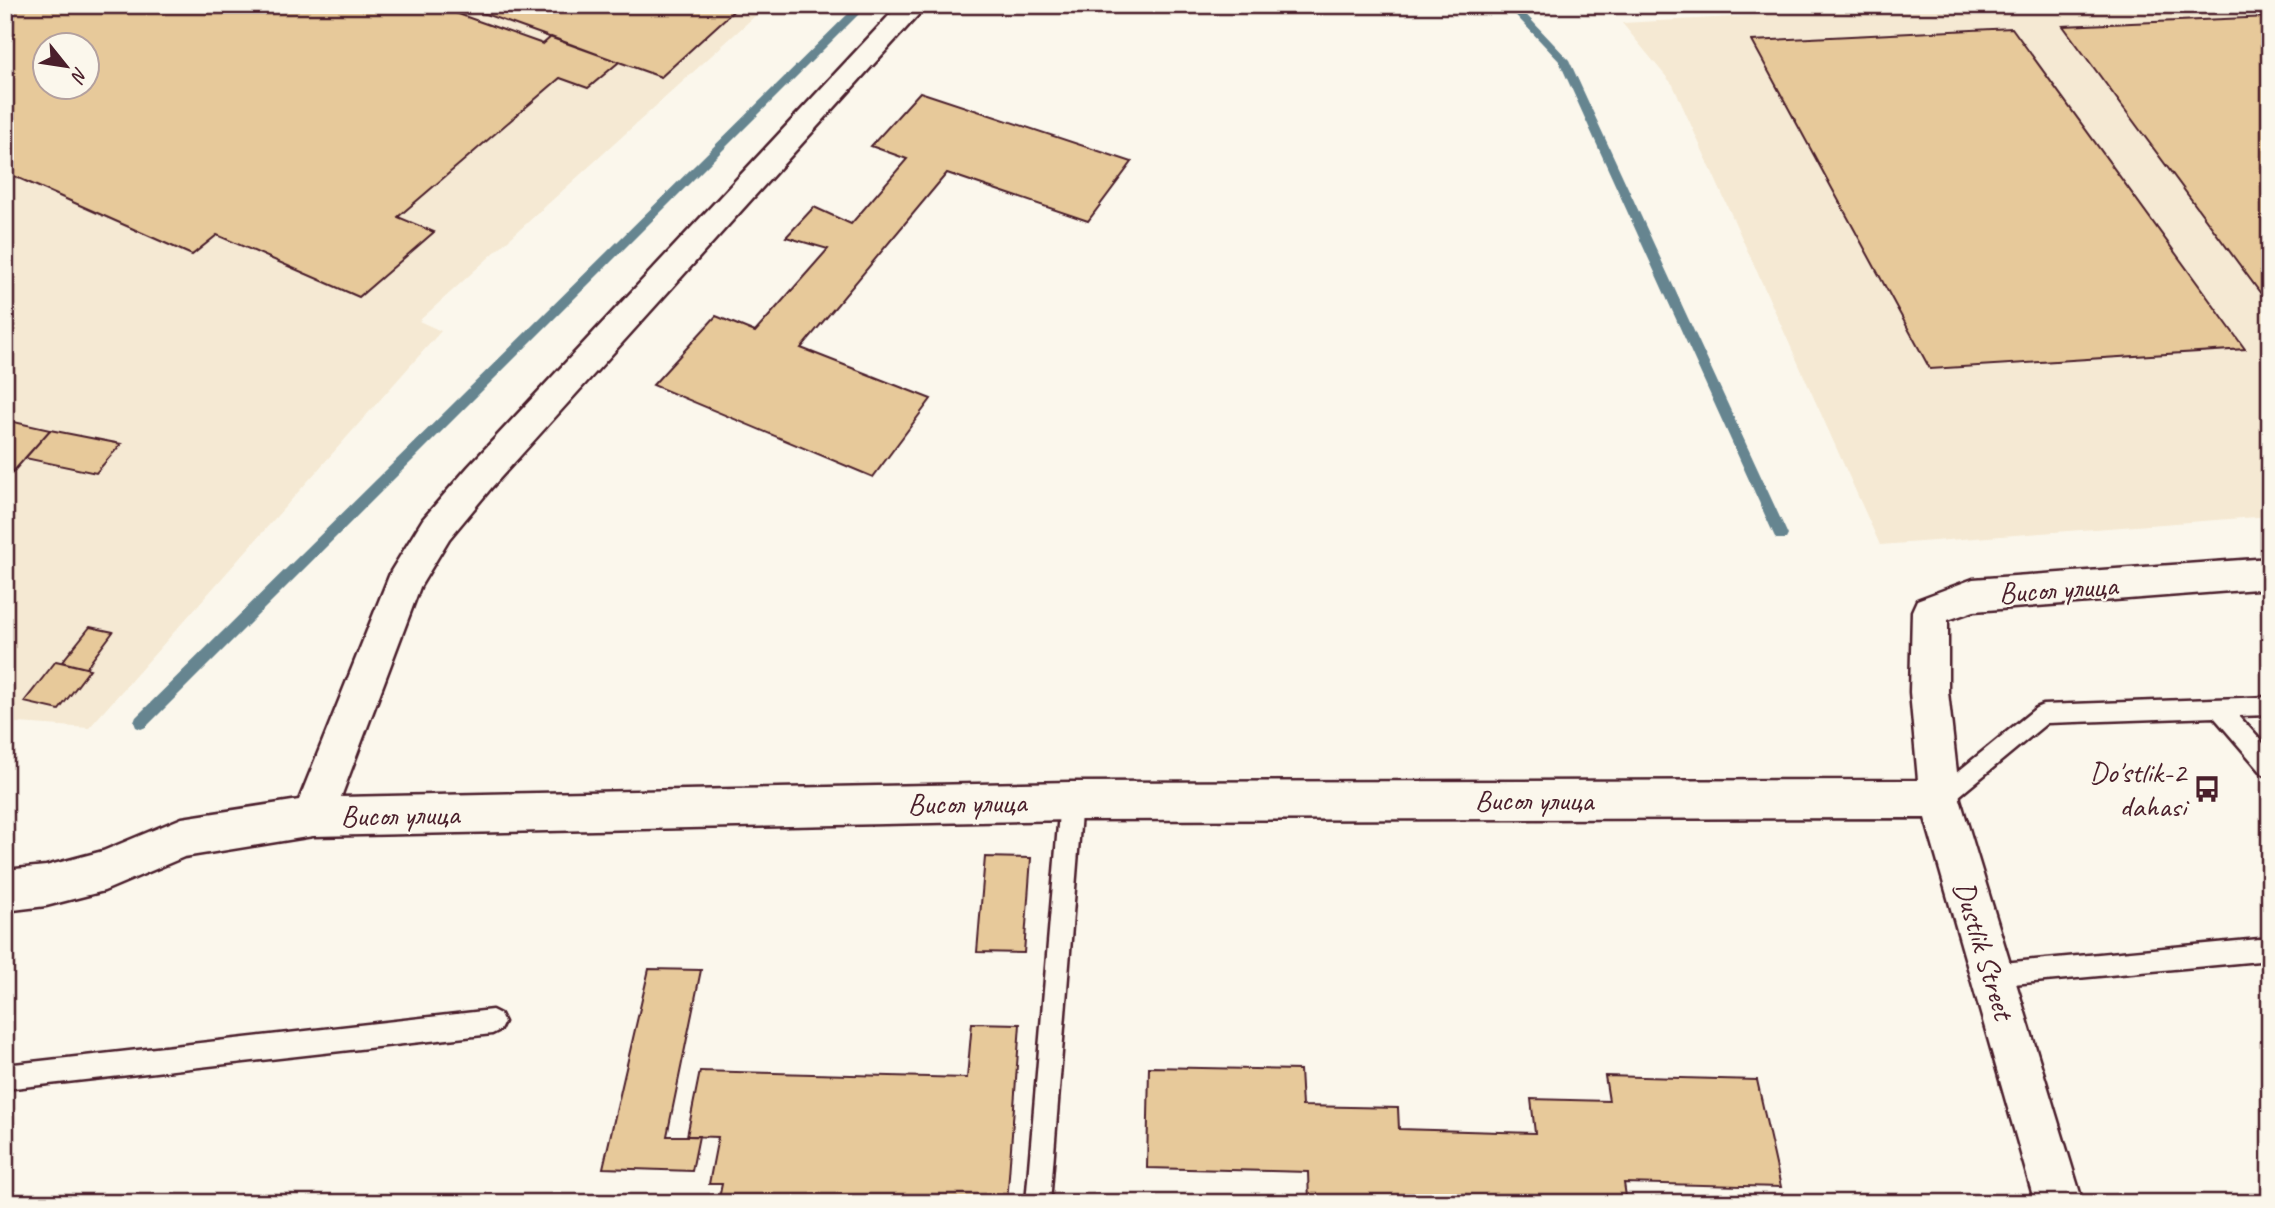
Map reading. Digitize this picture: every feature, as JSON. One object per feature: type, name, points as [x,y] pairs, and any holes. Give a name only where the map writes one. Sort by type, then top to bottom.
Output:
[{"type":"street","points":[[313,817],[404,582],[436,529],[541,410],[914,5]]},
{"type":"street","name":"Висол улица","points":[[1929,692],[1930,611],[1973,596],[2270,573]]},
{"type":"street","name":"Dustlik Street","points":[[1929,692],[1940,799],[2059,1203]]},
{"type":"street","name":"Висол улица","points":[[5,891],[46,886],[104,871],[182,838],[313,817],[1071,801],[1940,799]]},
{"type":"lane","points":[[1940,799],[2043,714],[2269,706]]},
{"type":"lane","points":[[2218,708],[2270,767]]},
{"type":"lane","points":[[1038,1203],[1071,801]]},
{"type":"lane","points":[[1992,975],[2269,949]]},
{"type":"lane","points":[[5,1077],[492,1022]]},
{"type":"shaded area","points":[[5,5],[767,5],[419,321],[441,331],[89,728],[5,722]]},
{"type":"shaded area","points":[[1955,5],[2270,5],[2270,516],[1880,545],[1673,85],[1622,23]]},
{"type":"building","points":[[5,5],[433,5],[543,44],[551,37],[619,62],[588,88],[560,78],[398,217],[434,232],[359,297],[217,235],[192,255],[5,172]]},
{"type":"building","points":[[460,5],[740,5],[661,77]]},
{"type":"building","points":[[2270,17],[2270,306],[2063,26]]},
{"type":"building","points":[[2012,28],[2245,349],[1930,369],[1752,41]]},
{"type":"building","points":[[920,92],[1132,162],[1088,221],[947,173],[801,348],[931,399],[873,477],[653,385],[716,316],[755,332],[828,249],[786,237],[814,207],[851,224],[907,159],[871,146]]},
{"type":"building","points":[[5,420],[50,430],[5,481]]},
{"type":"building","points":[[50,430],[121,444],[96,473],[25,458]]},
{"type":"building","points":[[90,627],[113,632],[86,668],[62,662]]},
{"type":"building","points":[[56,661],[90,669],[59,710],[24,702]]},
{"type":"building","points":[[985,857],[1031,858],[1024,953],[977,952]]},
{"type":"building","points":[[649,969],[701,970],[667,1136],[699,1136],[692,1171],[603,1168]]},
{"type":"building","points":[[972,1023],[1020,1024],[1007,1203],[718,1203],[722,1184],[709,1184],[718,1137],[687,1136],[700,1071],[967,1078]]},
{"type":"building","points":[[1149,1067],[1300,1070],[1302,1106],[1398,1108],[1399,1129],[1535,1133],[1531,1099],[1609,1101],[1605,1076],[1757,1080],[1781,1187],[1624,1183],[1627,1203],[1309,1203],[1308,1172],[1147,1168]]},
{"type":"waterway","points":[[141,722],[863,5]]},
{"type":"waterway","points":[[1511,5],[1564,60],[1781,535]]},
{"type":"place","name":"Do'stlik-2 dahasi","points":[[2207,789]]}]
